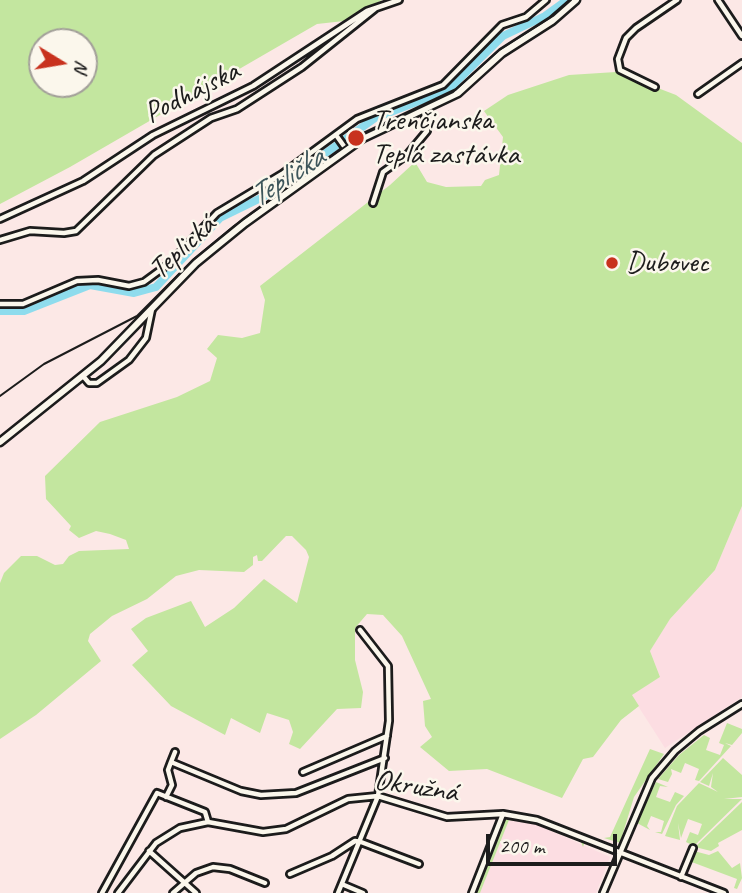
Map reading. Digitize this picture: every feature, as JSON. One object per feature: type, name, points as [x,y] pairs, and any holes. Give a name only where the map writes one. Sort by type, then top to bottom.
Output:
[{"type":"main road","name":"Teplická","points":[[0,442],[83,376],[211,249],[345,147],[458,93],[502,53],[561,14],[576,0]]},
{"type":"street","name":"Podhájska","points":[[0,219],[83,181],[153,135],[253,86],[330,38],[355,18],[399,0]]},
{"type":"street","points":[[0,304],[23,304],[77,281],[98,280],[129,286],[144,282],[170,263],[217,213],[282,174],[375,109],[443,85],[502,26],[526,18],[546,0]]},
{"type":"street","points":[[655,87],[620,70],[618,59],[626,38],[636,28],[677,0]]},
{"type":"street","points":[[718,0],[742,36]]},
{"type":"street","points":[[0,240],[30,231],[64,233],[76,230],[154,155],[211,118],[237,109],[302,67],[377,8]]},
{"type":"street","points":[[698,94],[742,63]]},
{"type":"street","points":[[373,203],[383,172],[407,155],[428,131],[424,110]]},
{"type":"street","points":[[337,136],[345,147]]},
{"type":"street","name":"Teplická","points":[[83,376],[89,383],[97,383],[129,360],[146,338],[152,309]]},
{"type":"street","points":[[338,893],[344,885],[378,796],[388,736],[388,666],[360,630]]},
{"type":"street","points":[[603,893],[643,793],[662,764],[699,731],[742,704]]},
{"type":"street","points":[[303,772],[388,736]]},
{"type":"street","points":[[102,893],[157,793],[166,797],[172,785],[167,769],[175,752]]},
{"type":"street","points":[[171,762],[241,791],[261,795],[296,793],[385,758]]},
{"type":"street","name":"Okružná","points":[[118,893],[149,851],[170,832],[208,822],[263,832],[286,829],[348,799],[378,796],[447,817],[503,814],[537,820],[724,893]]},
{"type":"street","name":"Okružná","points":[[166,797],[205,812],[208,822]]},
{"type":"street","points":[[472,893],[503,814]]},
{"type":"street","points":[[290,874],[332,856],[355,841],[419,864]]},
{"type":"street","points":[[681,877],[693,848]]},
{"type":"street","points":[[149,851],[195,893]]},
{"type":"street","points":[[173,893],[196,873],[213,867],[230,869],[265,883]]},
{"type":"street","points":[[344,885],[363,893]]},
{"type":"shaded area","points":[[742,506],[742,697],[665,748],[631,695],[660,677],[650,651],[670,619],[715,570]]},
{"type":"shaded area","points":[[509,819],[533,823],[610,857],[596,893],[480,893]]},
{"type":"green space","points":[[0,0],[382,0],[344,21],[317,24],[70,167],[0,204]]},
{"type":"green space","points":[[616,72],[676,95],[742,143],[742,506],[715,570],[670,619],[650,651],[660,677],[632,695],[639,706],[621,720],[593,757],[583,759],[562,798],[487,769],[449,771],[420,747],[432,737],[425,726],[423,701],[431,699],[402,636],[383,615],[367,614],[355,628],[355,660],[363,692],[361,708],[337,709],[300,749],[289,744],[293,732],[289,720],[267,713],[260,733],[231,718],[225,735],[171,706],[132,665],[148,651],[131,629],[146,618],[191,601],[205,627],[234,608],[264,579],[297,603],[309,557],[292,536],[286,536],[262,561],[258,561],[257,555],[253,557],[253,565],[244,572],[199,570],[176,576],[147,599],[112,616],[90,634],[88,641],[101,661],[36,715],[0,739],[0,583],[4,573],[21,556],[37,556],[55,565],[63,564],[69,556],[79,551],[129,549],[126,540],[110,534],[96,531],[79,538],[69,530],[71,526],[46,499],[45,476],[100,422],[177,397],[210,381],[217,358],[207,349],[218,335],[242,338],[260,333],[265,300],[260,286],[390,185],[415,162],[427,182],[446,187],[481,186],[485,180],[499,175],[503,137],[484,111],[508,95],[569,75]]},
{"type":"green space","points":[[727,723],[742,729],[742,733],[732,745],[725,743],[731,746],[699,781],[695,780],[699,769],[685,763],[681,773],[671,769],[668,782],[658,779],[679,755],[704,735],[710,738],[706,750],[720,755],[724,745],[719,743]]},
{"type":"green space","points":[[650,749],[664,754],[634,797],[620,843],[604,838],[610,837]]},
{"type":"green space","points":[[723,758],[742,775],[742,797],[724,799],[742,799],[694,846],[686,842],[690,832],[698,835],[702,824],[688,819],[681,838],[678,823],[680,840],[665,836],[677,806],[699,783],[718,792],[711,787],[713,773],[709,786],[700,782]]},
{"type":"green space","points":[[656,782],[668,787],[660,786],[656,797],[670,802],[675,792],[684,796],[676,805],[662,834],[655,832],[661,832],[664,821],[651,816],[647,826],[650,830],[637,823]]},
{"type":"green space","points":[[742,802],[742,830],[718,843],[719,846],[711,851],[695,847]]},
{"type":"green space","points":[[505,817],[535,822],[585,841],[583,847],[581,842],[533,823],[509,820],[480,893],[473,893]]},
{"type":"green space","points":[[694,851],[709,855],[718,851],[732,868],[740,863],[742,878],[737,889],[734,888],[737,879],[689,861]]},
{"type":"waterway","name":"Teplička","points":[[0,311],[24,311],[90,285],[134,293],[156,287],[220,218],[267,195],[375,118],[448,90],[503,36],[545,16],[567,0]]},
{"type":"railway","points":[[0,396],[44,364],[137,316],[193,260],[234,226],[360,136],[453,92],[499,50],[553,16],[571,0]]},
{"type":"place","name":"Trenčianska Teplá zastávka","points":[[356,138]]},
{"type":"place","name":"Dubovec","points":[[612,263]]}]
